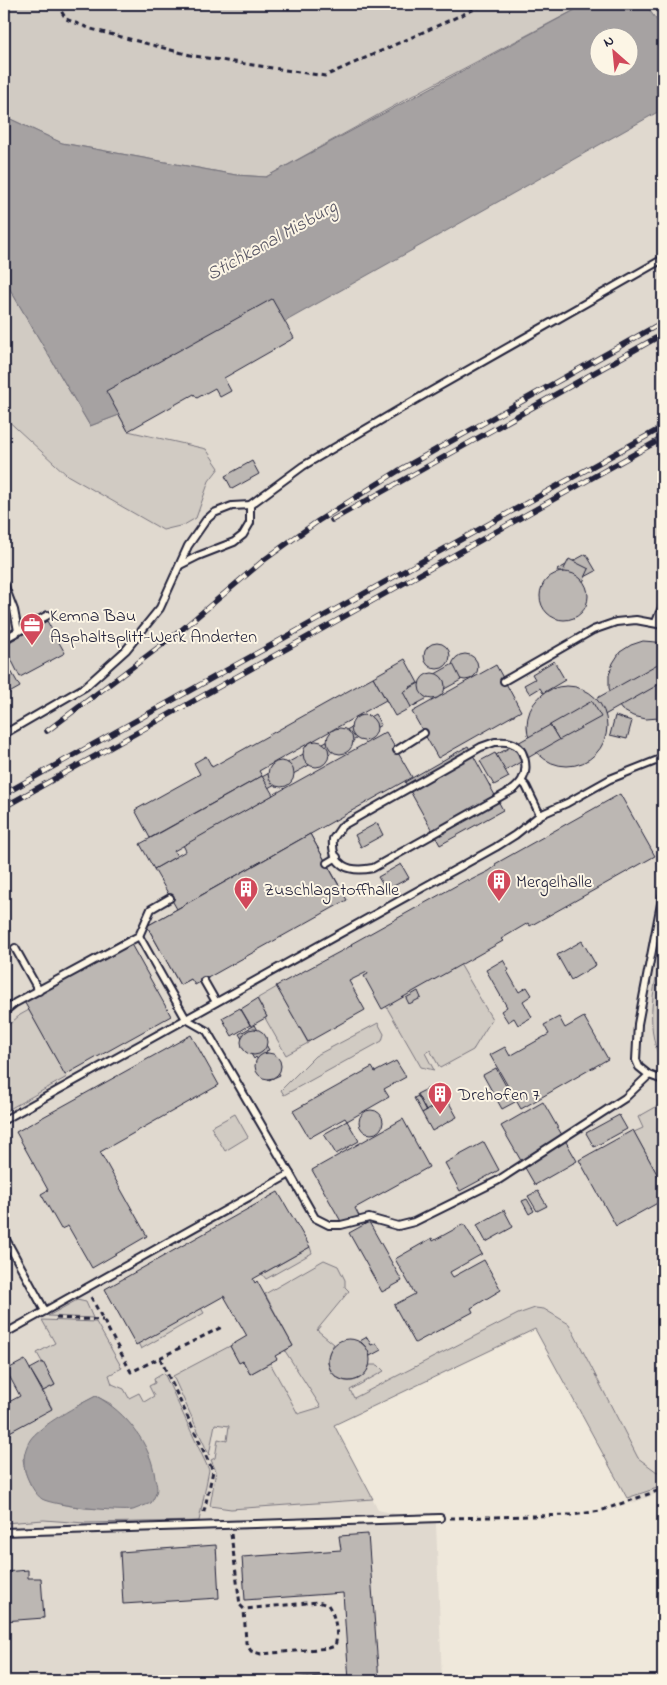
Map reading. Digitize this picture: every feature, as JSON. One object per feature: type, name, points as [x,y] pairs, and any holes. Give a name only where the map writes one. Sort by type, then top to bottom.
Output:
[{"type":"lane","points":[[4,734],[85,687],[126,650],[160,608],[188,546],[206,520],[214,513],[232,506],[250,505],[303,466],[663,259]]},
{"type":"lane","points":[[180,565],[234,542],[243,535],[250,523],[250,505]]},
{"type":"lane","points":[[4,584],[14,610],[18,631]]},
{"type":"lane","points":[[656,622],[663,605]]},
{"type":"lane","points":[[4,639],[48,615]]},
{"type":"lane","points":[[504,681],[593,630],[616,622],[636,620],[656,622],[663,625]]},
{"type":"lane","points":[[397,750],[424,733]]},
{"type":"lane","points":[[502,742],[511,743],[518,747],[524,755],[526,765],[522,782],[502,796],[373,868],[359,871],[351,870],[344,866],[337,857],[333,846],[333,839],[342,826],[481,746],[502,742]]},
{"type":"lane","points":[[5,1120],[496,847],[540,815],[610,780],[663,758]]},
{"type":"lane","points":[[522,782],[526,786],[540,815]]},
{"type":"lane","points":[[327,863],[337,857]]},
{"type":"lane","points":[[663,893],[644,986],[636,1043],[636,1060],[639,1067],[649,1075],[663,1080]]},
{"type":"lane","points":[[4,1012],[38,991],[139,936],[151,909],[170,898]]},
{"type":"lane","points":[[139,936],[186,1019],[207,1031],[315,1218],[329,1225],[369,1218],[398,1226],[414,1222],[497,1181],[625,1098],[649,1075]]},
{"type":"lane","points":[[15,948],[38,991]]},
{"type":"lane","points":[[204,981],[216,1002]]},
{"type":"lane","points":[[4,1334],[290,1174]]},
{"type":"lane","points":[[4,1236],[45,1311]]},
{"type":"lane","points":[[4,1532],[440,1518]]},
{"type":"path","points":[[58,4],[66,19],[91,29],[194,56],[325,76],[486,4]]},
{"type":"path","points":[[86,1288],[132,1372],[224,1326]]},
{"type":"path","points":[[33,1318],[103,1320]]},
{"type":"path","points":[[160,1358],[213,1471],[201,1527]]},
{"type":"path","points":[[440,1518],[572,1515],[600,1510],[663,1489]]},
{"type":"path","points":[[229,1526],[240,1605],[244,1609],[246,1643],[251,1651],[261,1654],[335,1646],[337,1640],[333,1612],[328,1605],[318,1602],[244,1609]]},
{"type":"shaded area","points":[[4,4],[586,4],[423,90],[266,177],[236,175],[62,143],[4,116]]},
{"type":"shaded area","points":[[563,4],[659,4],[663,9],[663,1491],[630,1504],[535,1329],[334,1425],[378,1510],[436,1523],[442,1681],[142,1681],[141,1676],[64,1681],[4,1681],[4,417],[67,475],[88,440],[5,302]]},
{"type":"shaded area","points":[[4,279],[90,426],[119,415],[128,431],[206,449],[219,468],[209,481],[196,518],[184,525],[163,530],[67,475],[4,417]]},
{"type":"shaded area","points":[[663,941],[662,1063],[653,1033],[652,1003]]},
{"type":"shaded area","points":[[460,964],[492,1019],[473,1050],[440,1068],[430,1050],[425,1053],[434,1070],[421,1067],[386,1006]]},
{"type":"shaded area","points":[[277,987],[308,1043],[286,1055],[265,1018],[267,1017],[258,1000],[258,998]]},
{"type":"shaded area","points":[[29,1010],[67,1077],[4,1112],[4,1029]]},
{"type":"shaded area","points":[[378,1023],[384,1034],[382,1041],[284,1095],[281,1090],[315,1056]]},
{"type":"shaded area","points":[[663,1103],[663,1185],[634,1132],[643,1128],[638,1117]]},
{"type":"shaded area","points":[[235,1114],[248,1137],[225,1151],[211,1127]]},
{"type":"shaded area","points":[[310,1247],[312,1253],[266,1279],[262,1274]]},
{"type":"shaded area","points":[[324,1260],[338,1266],[345,1280],[345,1287],[349,1291],[317,1330],[334,1344],[329,1355],[328,1365],[332,1373],[338,1379],[347,1381],[355,1380],[364,1375],[370,1365],[378,1365],[384,1371],[350,1390],[354,1398],[518,1314],[535,1308],[544,1309],[569,1324],[638,1458],[657,1472],[663,1469],[663,1486],[627,1498],[535,1329],[334,1425],[373,1499],[231,1509],[210,1506],[216,1471],[211,1460],[215,1458],[218,1439],[227,1441],[229,1426],[215,1424],[209,1455],[173,1376],[230,1346],[239,1362],[243,1361],[250,1374],[270,1363],[298,1414],[321,1407],[285,1351],[293,1346],[265,1294]]},
{"type":"shaded area","points":[[77,1300],[86,1302],[93,1318],[48,1316]]},
{"type":"shaded area","points":[[201,1308],[204,1313],[141,1349],[138,1343]]},
{"type":"shaded area","points":[[42,1320],[96,1322],[122,1368],[109,1375],[112,1384],[124,1389],[129,1398],[139,1393],[144,1402],[154,1396],[149,1386],[155,1383],[154,1379],[164,1373],[209,1470],[199,1521],[85,1523],[44,1520],[4,1523],[4,1435],[52,1408],[43,1391],[55,1385],[37,1353],[55,1343]],"holes":[[[96,1396],[111,1404],[132,1510],[84,1508],[60,1504],[31,1486],[23,1459],[79,1405]]]},
{"type":"water","name":"Stichkanal Misburg","points":[[586,4],[645,4],[663,29],[663,109],[119,415],[90,426],[4,279],[4,116],[62,143],[236,175],[266,177]]},
{"type":"water","points":[[96,1396],[127,1420],[142,1441],[153,1465],[157,1485],[155,1497],[151,1503],[133,1510],[87,1508],[60,1504],[42,1499],[30,1483],[25,1472],[24,1463],[26,1449],[30,1440],[51,1422]]},
{"type":"building","points":[[272,299],[294,338],[224,378],[231,391],[220,397],[215,388],[197,398],[194,394],[128,431],[106,391]]},
{"type":"building","points":[[252,461],[259,474],[232,489],[225,476]]},
{"type":"building","points":[[586,554],[596,571],[581,579],[568,572],[558,572],[557,570]]},
{"type":"building","points":[[569,559],[589,569],[578,593],[557,583]]},
{"type":"building","points":[[559,572],[569,572],[581,579],[588,591],[588,601],[581,613],[569,620],[559,620],[551,616],[544,609],[540,601],[540,591],[544,583],[551,576]]},
{"type":"building","points":[[47,621],[65,653],[20,677],[4,645]]},
{"type":"building","points":[[643,641],[656,642],[663,645],[663,716],[659,718],[646,719],[633,716],[622,710],[614,700],[609,688],[609,675],[613,663],[620,652],[631,645]]},
{"type":"building","points":[[437,643],[446,647],[450,656],[446,665],[437,669],[428,665],[424,656],[428,647]]},
{"type":"building","points":[[465,654],[474,658],[478,667],[474,676],[465,680],[456,676],[452,667],[456,658]]},
{"type":"building","points":[[405,659],[418,683],[410,687],[419,703],[395,716],[373,677]]},
{"type":"building","points":[[554,661],[565,680],[543,693],[540,688],[530,694],[524,685],[535,679],[532,674]]},
{"type":"building","points":[[663,661],[663,682],[601,717],[592,701]]},
{"type":"building","points":[[453,664],[461,680],[411,707],[403,692]]},
{"type":"building","points":[[496,665],[521,711],[438,758],[412,712]]},
{"type":"building","points":[[11,671],[20,687],[4,696],[4,675]]},
{"type":"building","points":[[432,673],[441,677],[445,686],[441,695],[432,699],[423,695],[419,686],[423,677]]},
{"type":"building","points":[[373,677],[386,700],[259,771],[262,776],[150,838],[135,810],[200,774],[194,763],[206,756],[212,767]]},
{"type":"building","points":[[567,686],[582,689],[595,698],[604,711],[607,726],[604,741],[595,754],[582,763],[567,766],[552,763],[539,754],[530,741],[527,726],[530,711],[539,698],[552,689]]},
{"type":"building","points":[[592,701],[601,717],[559,740],[550,725]]},
{"type":"building","points":[[375,714],[381,725],[268,788],[262,777]]},
{"type":"building","points":[[364,715],[374,718],[377,728],[374,738],[364,741],[354,738],[351,728],[354,718]]},
{"type":"building","points":[[615,716],[632,721],[627,739],[610,735]]},
{"type":"building","points":[[550,725],[559,740],[505,771],[496,755]]},
{"type":"building","points":[[340,728],[350,731],[353,741],[350,751],[340,754],[330,751],[327,741],[330,731]]},
{"type":"building","points":[[386,732],[412,777],[177,909],[154,869],[186,851],[183,845]]},
{"type":"building","points":[[316,741],[326,744],[329,754],[326,764],[316,767],[306,764],[303,754],[306,744]]},
{"type":"building","points":[[468,746],[503,810],[440,845],[405,782]]},
{"type":"building","points":[[495,753],[509,777],[494,785],[480,761]]},
{"type":"building","points":[[281,761],[291,764],[294,774],[291,784],[281,787],[271,784],[268,774],[271,764]]},
{"type":"building","points":[[262,776],[273,795],[174,851],[177,856],[154,869],[140,844]]},
{"type":"building","name":"Mergelhalle","points":[[620,794],[655,856],[530,926],[528,923],[501,939],[503,941],[382,1009],[364,976],[368,974],[367,972],[349,981],[365,1010],[308,1042],[276,986],[468,879],[469,881],[489,871],[496,866],[495,864]]},
{"type":"building","points":[[377,823],[383,835],[361,847],[355,835]]},
{"type":"building","name":"Zuschlagstoffhalle","points":[[310,834],[344,894],[180,985],[147,926]]},
{"type":"building","name":"Zuschlagstoffhalle","points":[[310,834],[347,900],[195,985],[191,979],[180,985],[147,926]]},
{"type":"building","points":[[401,864],[409,878],[386,890],[378,877]]},
{"type":"building","points":[[127,937],[171,1016],[65,1075],[21,996]]},
{"type":"building","points":[[582,941],[596,965],[571,980],[557,955]]},
{"type":"building","points":[[503,960],[519,992],[527,987],[532,995],[523,1001],[532,1017],[518,1025],[514,1018],[508,1022],[501,1011],[507,1007],[486,970]]},
{"type":"building","points":[[418,991],[421,998],[409,1004],[406,998]]},
{"type":"building","points":[[257,999],[267,1017],[251,1026],[241,1009]]},
{"type":"building","points":[[240,1008],[250,1025],[232,1036],[222,1018]]},
{"type":"building","points":[[559,1017],[565,1028],[584,1017],[608,1059],[521,1109],[490,1055],[505,1047],[510,1056],[549,1034],[544,1025]]},
{"type":"building","points":[[255,1025],[269,1050],[266,1051],[280,1075],[269,1080],[256,1057],[254,1059],[239,1034]]},
{"type":"building","points":[[254,1029],[264,1032],[267,1042],[264,1052],[254,1055],[244,1052],[241,1042],[244,1032]]},
{"type":"building","points":[[191,1035],[219,1085],[100,1152],[147,1236],[92,1268],[68,1226],[61,1229],[41,1194],[48,1190],[16,1132]]},
{"type":"building","points":[[268,1053],[278,1056],[281,1066],[278,1076],[268,1079],[258,1076],[255,1066],[258,1056]]},
{"type":"building","points":[[396,1061],[406,1077],[384,1089],[389,1097],[347,1121],[345,1118],[309,1138],[293,1111],[372,1067],[375,1072]]},
{"type":"building","points":[[496,1068],[515,1102],[502,1109],[483,1075]]},
{"type":"building","points":[[433,1086],[442,1102],[426,1111],[417,1094]]},
{"type":"building","points":[[418,1096],[426,1111],[422,1113],[414,1098]]},
{"type":"building","name":"Drehofen 7","points":[[447,1099],[457,1117],[432,1131],[422,1113]]},
{"type":"building","points":[[543,1102],[577,1161],[535,1185],[501,1126]]},
{"type":"building","points":[[371,1110],[379,1114],[383,1122],[379,1130],[371,1134],[363,1130],[359,1122],[363,1114]]},
{"type":"building","points":[[619,1115],[627,1129],[594,1147],[586,1133]]},
{"type":"building","points":[[403,1119],[429,1167],[355,1208],[359,1216],[343,1225],[312,1170]]},
{"type":"building","points":[[347,1121],[359,1141],[336,1154],[324,1134]]},
{"type":"building","points":[[633,1130],[663,1185],[663,1200],[616,1226],[579,1160]]},
{"type":"building","points":[[484,1142],[499,1170],[460,1191],[445,1163]]},
{"type":"building","points":[[538,1191],[547,1206],[537,1211],[528,1196]]},
{"type":"building","points":[[278,1192],[310,1247],[253,1279],[255,1283],[257,1281],[293,1346],[275,1356],[277,1359],[250,1374],[243,1361],[239,1363],[230,1346],[247,1336],[224,1296],[136,1345],[105,1289]]},
{"type":"building","points":[[527,1199],[534,1211],[529,1214],[522,1201]]},
{"type":"building","points":[[504,1210],[513,1227],[486,1242],[477,1225]]},
{"type":"building","points":[[369,1222],[402,1281],[382,1292],[349,1233]]},
{"type":"building","points":[[464,1224],[482,1254],[450,1272],[451,1274],[453,1277],[484,1260],[501,1290],[471,1308],[473,1312],[415,1343],[394,1305],[415,1294],[395,1259],[432,1238],[433,1241]]},
{"type":"building","points":[[367,1337],[371,1345],[376,1343],[381,1350],[370,1356],[360,1341]]},
{"type":"building","points":[[353,1339],[361,1342],[367,1348],[370,1360],[367,1372],[361,1378],[345,1381],[337,1378],[331,1372],[328,1356],[331,1348],[337,1342]]},
{"type":"building","points":[[25,1360],[52,1409],[4,1435],[4,1396],[7,1403],[20,1396],[6,1370]]},
{"type":"building","points":[[43,1362],[55,1385],[43,1391],[30,1369]]},
{"type":"building","points":[[368,1534],[379,1681],[349,1681],[343,1593],[245,1600],[242,1557],[341,1550],[339,1536]]},
{"type":"building","points":[[216,1545],[219,1598],[123,1604],[120,1552]]},
{"type":"building","points":[[28,1570],[28,1578],[41,1578],[44,1618],[4,1621],[4,1572]]},
{"type":"building","points":[[335,1675],[335,1681],[254,1681]]},
{"type":"railway","points":[[47,731],[179,632],[264,560],[318,521],[398,471],[663,322]]},
{"type":"railway","points":[[332,520],[663,334]]},
{"type":"railway","points":[[4,794],[663,427]]},
{"type":"railway","points":[[4,807],[663,438]]},
{"type":"place","name":"Kemna Bau Asphaltsplitt-Werk Anderten","points":[[32,646]]},
{"type":"place","name":"Mergelhalle","points":[[499,902]]},
{"type":"place","name":"Zuschlagstoffhalle","points":[[246,910]]},
{"type":"place","name":"Drehofen 7","points":[[440,1115]]}]
